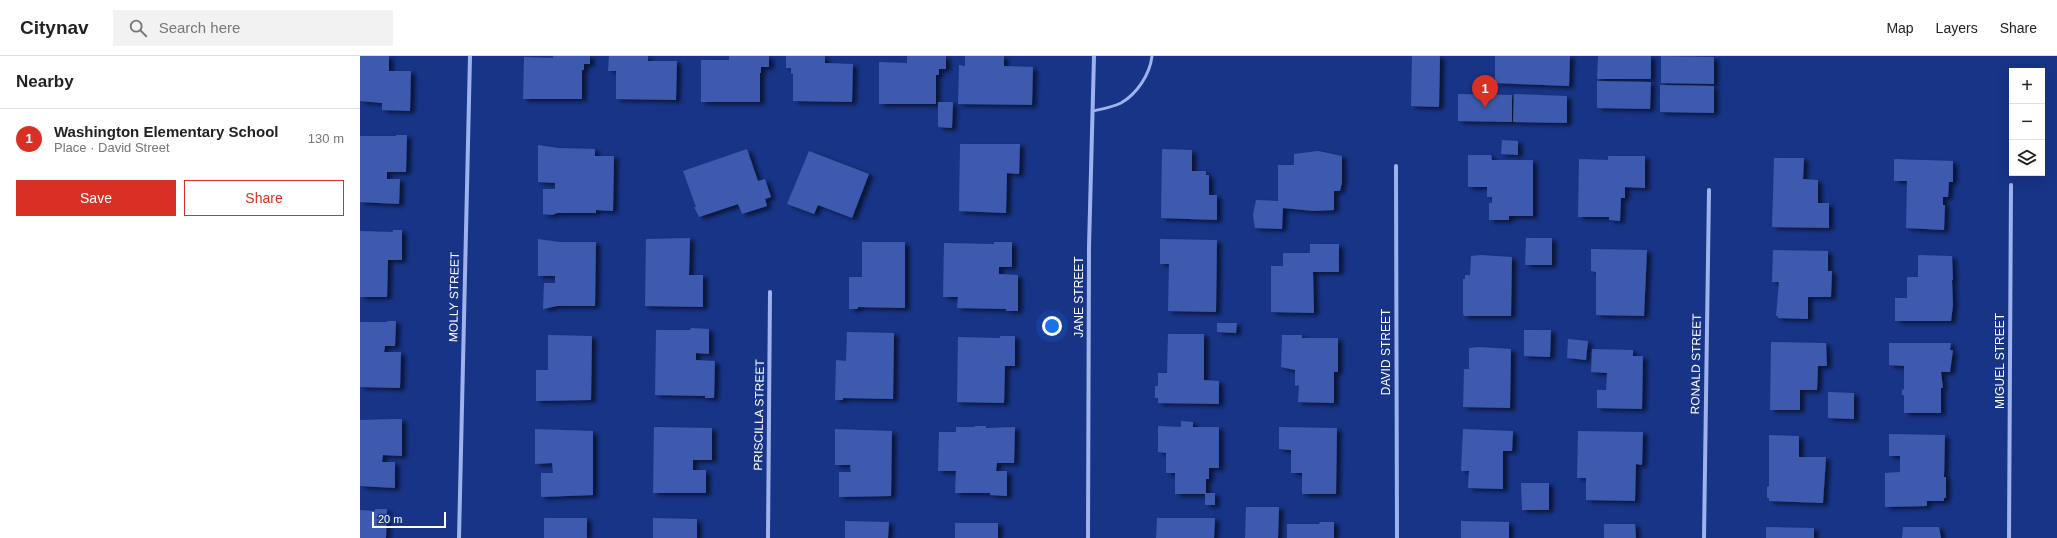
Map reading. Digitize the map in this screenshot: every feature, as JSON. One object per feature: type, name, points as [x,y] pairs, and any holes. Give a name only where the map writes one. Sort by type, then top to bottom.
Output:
[{"type":"street","name":"MOLLY STREET","points":[[459,538],[470,56]]},
{"type":"street","name":"JANE STREET","points":[[1088,538],[1089,255],[1094,56]]},
{"type":"street","name":"DAVID STREET","points":[[1396,166],[1397,538]]},
{"type":"street","name":"MIGUEL STREET","points":[[2009,538],[2011,185]]},
{"type":"street","name":"RONALD STREET","points":[[1704,538],[1708,190]]},
{"type":"street","name":"PRISCILLA STREET","points":[[768,538],[770,292]]},
{"type":"lane","points":[[1093,111],[1121,103],[1135,91],[1145,78],[1152,56]]},
{"type":"building","points":[[360,56],[389,56],[389,71],[411,71],[410,111],[382,110],[382,103],[360,101]]},
{"type":"building","points":[[553,56],[590,56],[590,64],[584,64],[584,70],[582,70],[582,99],[523,99],[524,57],[553,58]]},
{"type":"building","points":[[609,56],[648,56],[648,61],[677,61],[676,100],[616,99],[616,71],[608,71]]},
{"type":"building","points":[[729,56],[769,56],[769,67],[761,67],[760,102],[701,102],[701,60],[729,60]]},
{"type":"building","points":[[786,56],[825,56],[825,63],[853,64],[852,102],[793,101],[793,74],[791,74],[791,68],[786,68]]},
{"type":"building","points":[[907,56],[946,56],[946,69],[939,69],[939,75],[936,75],[936,104],[879,104],[879,62],[907,63]]},
{"type":"building","points":[[965,56],[1004,56],[1004,66],[1033,67],[1032,105],[958,104],[959,65],[965,66]]},
{"type":"building","points":[[1412,56],[1440,56],[1439,107],[1411,106]]},
{"type":"building","points":[[1495,56],[1570,56],[1569,86],[1495,83]]},
{"type":"building","points":[[1598,56],[1651,56],[1651,79],[1597,79]]},
{"type":"building","points":[[1661,56],[1714,57],[1714,84],[1661,83]]},
{"type":"building","points":[[1597,81],[1651,82],[1650,109],[1597,108]]},
{"type":"building","points":[[1660,85],[1714,86],[1714,113],[1660,112]]},
{"type":"building","points":[[1458,94],[1512,95],[1512,122],[1458,121]]},
{"type":"building","points":[[1514,94],[1567,96],[1567,123],[1513,122]]},
{"type":"building","points":[[938,102],[953,102],[952,128],[938,127]]},
{"type":"building","points":[[407,135],[406,172],[387,172],[387,179],[400,179],[399,204],[360,202],[360,136]]},
{"type":"building","points":[[1502,140],[1518,141],[1518,155],[1501,154]]},
{"type":"building","points":[[960,144],[1020,144],[1019,174],[1007,173],[1006,213],[959,211]]},
{"type":"building","points":[[538,145],[559,148],[595,149],[595,156],[614,156],[613,211],[596,210],[596,213],[543,214],[543,189],[555,189],[555,183],[538,182]]},
{"type":"building","points":[[747,149],[758,181],[765,179],[771,197],[765,199],[767,206],[742,214],[738,204],[699,217],[694,207],[696,207],[683,171]]},
{"type":"building","points":[[1162,149],[1192,150],[1192,171],[1206,171],[1206,175],[1209,175],[1209,195],[1217,195],[1217,220],[1161,218]]},
{"type":"building","points":[[809,151],[869,174],[852,218],[818,205],[814,214],[787,204]]},
{"type":"building","points":[[1318,151],[1342,156],[1342,182],[1340,191],[1334,191],[1334,210],[1314,211],[1283,208],[1282,229],[1255,228],[1253,215],[1256,200],[1278,201],[1278,165],[1294,165],[1294,154]]},
{"type":"building","points":[[1468,155],[1491,155],[1492,160],[1533,160],[1533,216],[1509,216],[1509,220],[1489,220],[1489,203],[1492,203],[1492,197],[1487,197],[1487,187],[1468,187]]},
{"type":"building","points":[[1608,156],[1645,156],[1645,188],[1625,187],[1625,198],[1621,198],[1620,221],[1609,220],[1609,217],[1578,217],[1579,159],[1608,160]]},
{"type":"building","points":[[1774,158],[1804,158],[1803,179],[1818,180],[1818,203],[1829,203],[1829,228],[1772,227]]},
{"type":"building","points":[[1894,159],[1953,161],[1953,182],[1949,182],[1948,197],[1943,197],[1943,205],[1945,205],[1944,230],[1906,228],[1907,181],[1894,181]]},
{"type":"building","points":[[393,230],[402,230],[402,260],[388,260],[387,297],[360,297],[360,231],[393,232]]},
{"type":"building","points":[[690,238],[689,275],[703,275],[703,307],[645,306],[646,239]]},
{"type":"building","points":[[1526,238],[1552,238],[1552,265],[1525,265]]},
{"type":"building","points":[[538,239],[560,242],[596,242],[595,306],[557,306],[543,309],[544,283],[555,283],[555,276],[538,276]]},
{"type":"building","points":[[1160,239],[1217,240],[1216,312],[1168,311],[1169,264],[1160,264]]},
{"type":"building","points":[[862,242],[905,242],[905,308],[858,307],[858,309],[849,309],[849,277],[862,277]]},
{"type":"building","points":[[994,242],[1012,242],[1012,267],[999,267],[999,274],[1018,275],[1018,311],[1006,311],[1006,309],[957,308],[958,297],[943,297],[944,243],[994,244]]},
{"type":"building","points":[[1310,244],[1339,244],[1339,272],[1313,272],[1314,313],[1271,312],[1271,266],[1283,266],[1283,253],[1310,253]]},
{"type":"building","points":[[1591,249],[1647,250],[1644,316],[1596,315],[1596,272],[1591,271]]},
{"type":"building","points":[[1773,250],[1828,251],[1828,271],[1832,271],[1831,297],[1808,297],[1808,319],[1778,318],[1778,316],[1776,316],[1779,282],[1772,282]]},
{"type":"building","points":[[1481,255],[1512,257],[1511,316],[1464,316],[1463,279],[1465,279],[1465,275],[1470,275],[1471,256]]},
{"type":"building","points":[[1918,255],[1952,256],[1953,305],[1951,321],[1895,321],[1895,298],[1907,298],[1907,277],[1918,277]]},
{"type":"building","points":[[396,321],[395,346],[385,346],[384,352],[401,352],[400,388],[360,387],[360,322]]},
{"type":"building","points":[[1217,323],[1237,323],[1236,333],[1217,332]]},
{"type":"building","points":[[691,328],[709,329],[709,354],[696,353],[696,360],[715,361],[714,398],[705,398],[705,396],[655,395],[656,330],[690,330]]},
{"type":"building","points":[[1524,330],[1551,330],[1550,357],[1524,356]]},
{"type":"building","points":[[847,332],[894,333],[893,399],[843,398],[843,400],[835,400],[836,360],[846,361]]},
{"type":"building","points":[[1168,334],[1204,334],[1204,380],[1219,381],[1219,404],[1158,403],[1158,398],[1155,398],[1155,386],[1158,386],[1158,373],[1167,373]]},
{"type":"building","points":[[548,335],[592,336],[591,400],[536,401],[536,370],[548,370]]},
{"type":"building","points":[[1282,335],[1302,335],[1302,338],[1338,338],[1338,372],[1334,372],[1334,403],[1298,402],[1299,385],[1295,386],[1295,370],[1281,367]]},
{"type":"building","points":[[1000,336],[1015,336],[1015,366],[1005,366],[1004,403],[957,402],[958,337],[1000,338]]},
{"type":"building","points":[[1568,339],[1588,341],[1586,360],[1567,358]]},
{"type":"building","points":[[1771,342],[1826,343],[1827,366],[1818,366],[1817,390],[1800,390],[1800,410],[1770,410]]},
{"type":"building","points":[[1889,343],[1951,343],[1950,350],[1953,350],[1950,372],[1941,372],[1943,388],[1941,388],[1941,413],[1904,413],[1904,395],[1902,395],[1902,389],[1904,390],[1904,366],[1889,365]]},
{"type":"building","points":[[1480,347],[1511,349],[1510,408],[1463,407],[1464,369],[1469,369],[1469,348]]},
{"type":"building","points":[[1592,349],[1633,350],[1633,356],[1643,356],[1642,409],[1597,408],[1597,390],[1606,390],[1607,373],[1591,372]]},
{"type":"building","points":[[1828,392],[1854,393],[1854,419],[1828,418]]},
{"type":"building","points":[[402,419],[402,456],[383,455],[382,462],[395,462],[395,488],[360,486],[360,420]]},
{"type":"building","points":[[1181,421],[1193,422],[1193,427],[1219,427],[1219,468],[1209,468],[1209,479],[1206,479],[1206,493],[1215,493],[1215,505],[1205,505],[1205,494],[1175,494],[1175,473],[1166,473],[1166,453],[1158,452],[1158,426],[1181,427]]},
{"type":"building","points":[[974,426],[986,426],[986,428],[1015,427],[1014,463],[997,463],[996,471],[1007,471],[1007,496],[990,495],[990,493],[955,493],[956,471],[938,471],[939,432],[956,432],[956,427],[975,427]]},
{"type":"building","points":[[654,427],[712,428],[712,460],[693,460],[693,470],[706,470],[706,493],[653,493]]},
{"type":"building","points":[[1279,427],[1337,428],[1336,494],[1302,494],[1302,473],[1291,473],[1291,450],[1279,449]]},
{"type":"building","points":[[535,429],[593,431],[593,495],[541,497],[541,473],[553,473],[552,463],[535,464]]},
{"type":"building","points":[[835,429],[892,431],[891,496],[839,497],[839,472],[851,472],[850,465],[835,465]]},
{"type":"building","points":[[1463,429],[1513,431],[1512,451],[1503,451],[1503,489],[1468,488],[1469,471],[1461,471]]},
{"type":"building","points":[[1578,431],[1643,432],[1642,465],[1636,464],[1635,501],[1586,500],[1586,478],[1577,478]]},
{"type":"building","points":[[1889,434],[1945,435],[1944,477],[1946,477],[1946,498],[1944,498],[1944,501],[1927,501],[1927,506],[1885,507],[1885,473],[1900,472],[1900,456],[1889,456]]},
{"type":"building","points":[[1769,435],[1799,436],[1799,457],[1826,457],[1823,503],[1769,501],[1769,498],[1767,498],[1767,487],[1769,486]]},
{"type":"building","points":[[1521,483],[1549,483],[1549,510],[1522,510]]},
{"type":"building","points":[[1246,507],[1279,507],[1278,538],[1245,538]]},
{"type":"building","points":[[375,509],[387,509],[386,538],[360,538],[360,510],[375,511]]},
{"type":"building","points":[[544,518],[587,518],[587,538],[544,538]]},
{"type":"building","points":[[653,518],[697,519],[697,538],[653,538]]},
{"type":"building","points":[[1157,518],[1215,518],[1214,538],[1156,538]]},
{"type":"building","points":[[845,521],[889,522],[888,538],[845,538]]},
{"type":"building","points":[[1461,521],[1509,522],[1509,538],[1461,538]]},
{"type":"building","points":[[1320,522],[1334,522],[1334,538],[1287,538],[1287,524],[1319,524]]},
{"type":"building","points":[[955,523],[998,523],[998,538],[955,538]]},
{"type":"building","points":[[1604,524],[1635,524],[1636,538],[1604,538]]},
{"type":"building","points":[[1766,527],[1814,528],[1814,538],[1766,538]]},
{"type":"building","points":[[1903,527],[1939,527],[1941,538],[1902,538]]},
{"type":"place","name":"Washington Elementary School","points":[[1485,108]]}]
